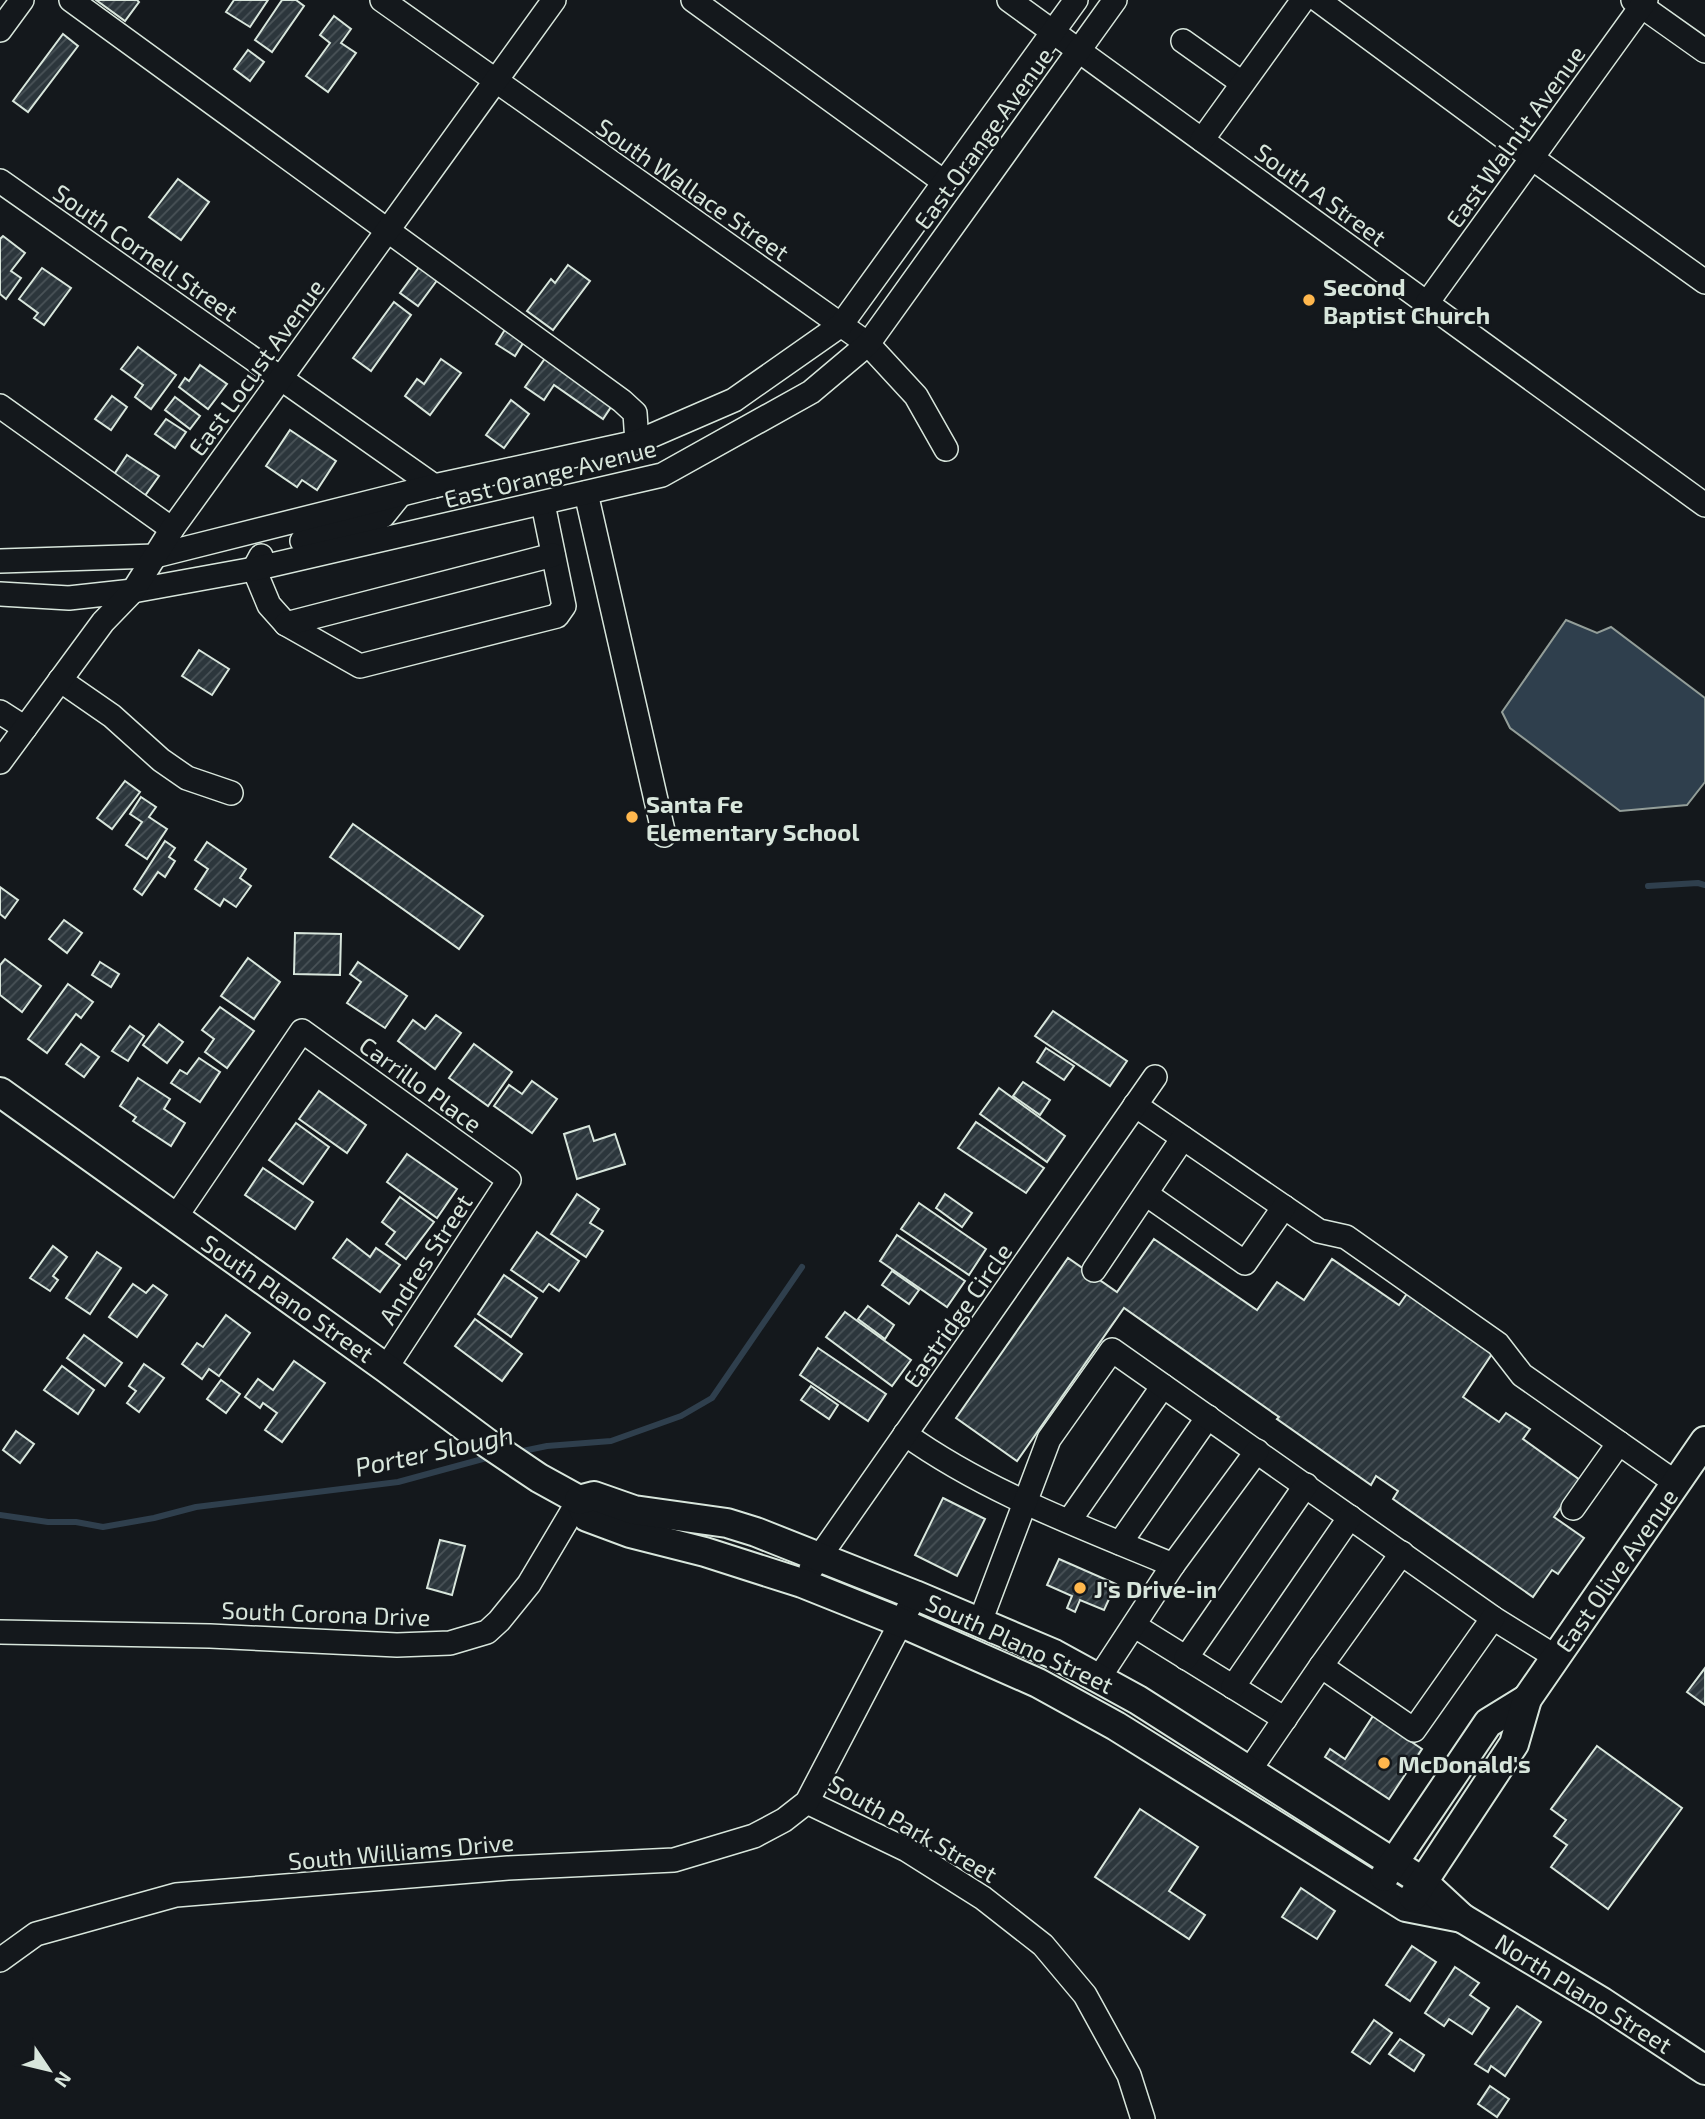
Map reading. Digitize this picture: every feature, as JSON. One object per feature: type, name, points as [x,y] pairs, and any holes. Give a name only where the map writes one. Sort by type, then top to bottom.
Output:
[{"type":"main road","name":"South Plano Street","points":[[0,1092],[487,1443],[579,1500],[587,1517],[802,1583],[902,1623],[1038,1684],[1116,1726],[1406,1908]]},
{"type":"main road","name":"East Olive Avenue","points":[[1406,1908],[1514,1744],[1527,1699],[1705,1441]]},
{"type":"main road","name":"South Plano Street","points":[[579,1500],[594,1496],[634,1510],[727,1523],[915,1595],[1054,1654],[1099,1678],[1422,1881]]},
{"type":"main road","points":[[984,1659],[1006,1653],[1081,1685],[1099,1678]]},
{"type":"main road","name":"East Olive Avenue","points":[[1377,1889],[1488,1723],[1527,1699]]},
{"type":"main road","name":"North Plano Street","points":[[1422,1881],[1462,1918],[1602,2002],[1705,2070]]},
{"type":"main road","name":"North Plano Street","points":[[1406,1908],[1462,1918]]},
{"type":"street","points":[[0,30],[22,0]]},
{"type":"street","points":[[71,0],[622,401],[635,413],[638,442]]},
{"type":"street","name":"South Wallace Street","points":[[382,0],[868,344],[916,396],[946,449]]},
{"type":"street","name":"East Locust Avenue","points":[[0,762],[103,622],[134,591],[172,529],[554,0]]},
{"type":"street","points":[[693,0],[944,182]]},
{"type":"street","name":"South A Street","points":[[1009,0],[1705,505]]},
{"type":"street","name":"East Orange Avenue","points":[[0,561],[155,556],[433,486],[638,442],[734,400],[841,325],[1076,0]]},
{"type":"street","name":"East Orange Avenue","points":[[0,594],[69,598],[134,591],[254,569],[586,494],[662,475],[691,460],[811,392],[868,344],[1115,0]]},
{"type":"street","points":[[1202,140],[1242,83],[1316,0],[1705,282]]},
{"type":"street","points":[[1640,2],[1705,51]]},
{"type":"street","name":"East Walnut Avenue","points":[[1427,303],[1640,2]]},
{"type":"street","points":[[1183,41],[1242,83]]},
{"type":"street","name":"South Cornell Street","points":[[0,181],[433,486]]},
{"type":"street","points":[[0,406],[172,529]]},
{"type":"street","points":[[586,494],[664,835]]},
{"type":"street","points":[[400,495],[383,516],[365,526],[273,548],[260,557],[254,569],[269,605],[286,624],[360,666],[557,616],[564,606],[544,504]]},
{"type":"street","points":[[286,624],[553,555]]},
{"type":"street","points":[[60,680],[112,716],[161,760],[187,778],[231,793]]},
{"type":"street","points":[[0,712],[25,728]]},
{"type":"street","name":"Carrillo Place","points":[[175,1217],[302,1031],[509,1180]]},
{"type":"street","name":"Eastridge Circle","points":[[802,1583],[1155,1076]]},
{"type":"street","points":[[1135,1105],[1319,1231],[1346,1237],[1498,1344],[1522,1375],[1676,1483]]},
{"type":"street","points":[[1094,1270],[1182,1138]]},
{"type":"street","name":"Andres Street","points":[[386,1368],[509,1180]]},
{"type":"street","points":[[1146,1194],[1245,1263],[1284,1207]]},
{"type":"street","points":[[980,1622],[1049,1440],[1112,1350],[1493,1618],[1556,1657]]},
{"type":"street","points":[[1069,1521],[1163,1386]]},
{"type":"street","points":[[1120,1543],[1209,1417]]},
{"type":"street","points":[[905,1434],[940,1459],[1025,1503],[1173,1565]]},
{"type":"street","points":[[1573,1508],[1619,1443]]},
{"type":"street","points":[[1099,1678],[1173,1565],[1257,1451]]},
{"type":"street","points":[[1186,1658],[1306,1485]]},
{"type":"street","name":"South Corona Drive","points":[[0,1632],[210,1636],[397,1645],[450,1643],[487,1632],[499,1621],[529,1584],[579,1500]]},
{"type":"street","points":[[1233,1687],[1350,1517]]},
{"type":"street","points":[[1249,1772],[1402,1553]]},
{"type":"street","name":"South Park Street","points":[[915,1595],[807,1802],[907,1850],[983,1898],[1043,1945],[1085,1995],[1129,2075],[1143,2119]]},
{"type":"street","points":[[1321,1667],[1414,1730],[1493,1618]]},
{"type":"street","points":[[1135,1626],[1285,1719]]},
{"type":"street","name":"South Williams Drive","points":[[0,1960],[36,1934],[176,1895],[508,1868],[674,1860],[754,1836],[807,1802]]},
{"type":"water","points":[[1566,620],[1597,633],[1611,627],[1705,698],[1705,782],[1687,805],[1620,811],[1510,728],[1502,712]]},
{"type":"building","points":[[96,0],[137,0],[139,2],[125,21]]},
{"type":"building","points":[[234,0],[268,0],[250,27],[226,12]]},
{"type":"building","points":[[282,0],[296,0],[304,6],[272,52],[255,40]]},
{"type":"building","points":[[334,16],[351,29],[341,43],[356,53],[328,92],[306,76],[330,43],[320,35]]},
{"type":"building","points":[[63,34],[78,46],[28,112],[13,101]]},
{"type":"building","points":[[248,50],[264,62],[250,81],[234,69]]},
{"type":"building","points":[[178,179],[209,202],[181,240],[149,217]]},
{"type":"building","points":[[3,236],[25,253],[11,271],[21,278],[6,299],[0,294],[0,239]]},
{"type":"building","points":[[568,265],[590,281],[553,330],[527,311],[551,279],[555,283]]},
{"type":"building","points":[[420,266],[438,279],[418,306],[400,293]]},
{"type":"building","points":[[42,268],[71,288],[44,325],[34,318],[38,313],[19,299]]},
{"type":"building","points":[[394,302],[411,315],[371,371],[353,358]]},
{"type":"building","points":[[506,328],[525,340],[515,356],[496,344]]},
{"type":"building","points":[[138,347],[176,375],[151,409],[135,397],[143,385],[121,369]]},
{"type":"building","points":[[546,357],[613,404],[603,419],[554,385],[544,400],[525,387]]},
{"type":"building","points":[[441,359],[461,373],[430,415],[405,396],[417,379],[424,384]]},
{"type":"building","points":[[200,365],[227,384],[208,409],[179,387],[185,378],[189,381]]},
{"type":"building","points":[[112,396],[127,407],[111,430],[95,419]]},
{"type":"building","points":[[175,397],[200,416],[190,429],[165,410]]},
{"type":"building","points":[[511,400],[529,414],[504,448],[486,435]]},
{"type":"building","points":[[166,419],[186,432],[175,448],[155,434]]},
{"type":"building","points":[[290,430],[336,461],[317,490],[302,480],[297,487],[266,466]]},
{"type":"building","points":[[127,455],[159,476],[144,497],[113,476]]},
{"type":"building","points":[[199,650],[229,669],[212,695],[182,676]]},
{"type":"building","points":[[125,781],[140,792],[112,829],[97,818]]},
{"type":"building","points":[[141,797],[156,807],[149,817],[167,829],[147,859],[126,845],[142,822],[130,814]]},
{"type":"building","points":[[353,824],[483,916],[459,949],[330,857]]},
{"type":"building","points":[[165,841],[175,848],[169,857],[175,861],[165,877],[158,872],[142,895],[134,889]]},
{"type":"building","points":[[207,842],[246,869],[240,878],[251,886],[236,907],[224,899],[220,906],[195,889],[208,869],[195,860]]},
{"type":"building","points":[[0,887],[18,900],[5,918],[0,914]]},
{"type":"building","points":[[64,920],[82,933],[67,953],[49,939]]},
{"type":"building","points":[[295,933],[341,934],[340,975],[294,974]]},
{"type":"building","points":[[248,958],[280,982],[254,1019],[221,996]]},
{"type":"building","points":[[5,959],[41,986],[22,1012],[0,995],[0,965]]},
{"type":"building","points":[[100,962],[119,974],[111,987],[92,975]]},
{"type":"building","points":[[358,962],[407,996],[385,1028],[347,1003],[361,982],[350,974]]},
{"type":"building","points":[[68,984],[93,1002],[81,1018],[76,1014],[47,1053],[28,1039]]},
{"type":"building","points":[[220,1007],[254,1031],[227,1068],[205,1052],[214,1039],[202,1030]]},
{"type":"building","points":[[1053,1011],[1127,1061],[1110,1086],[1035,1036]]},
{"type":"building","points":[[436,1015],[461,1033],[435,1069],[398,1041],[413,1020],[425,1029]]},
{"type":"building","points":[[159,1024],[183,1042],[167,1063],[143,1045]]},
{"type":"building","points":[[130,1026],[144,1036],[128,1061],[112,1051]]},
{"type":"building","points":[[81,1044],[99,1057],[84,1077],[66,1064]]},
{"type":"building","points":[[474,1044],[512,1072],[488,1106],[449,1078]]},
{"type":"building","points":[[1046,1048],[1074,1066],[1064,1080],[1037,1062]]},
{"type":"building","points":[[199,1058],[220,1072],[200,1102],[171,1083],[180,1070],[187,1074]]},
{"type":"building","points":[[138,1078],[170,1099],[164,1109],[185,1123],[171,1146],[133,1121],[136,1117],[120,1106]]},
{"type":"building","points":[[532,1081],[557,1099],[532,1133],[494,1106],[509,1085],[522,1094]]},
{"type":"building","points":[[1023,1082],[1050,1100],[1040,1115],[1013,1096]]},
{"type":"building","points":[[999,1088],[1065,1136],[1047,1162],[980,1114]]},
{"type":"building","points":[[319,1091],[366,1125],[347,1153],[299,1119]]},
{"type":"building","points":[[976,1122],[1044,1168],[1026,1193],[958,1148]]},
{"type":"building","points":[[296,1123],[329,1147],[303,1184],[269,1160]]},
{"type":"building","points":[[589,1126],[594,1141],[615,1134],[625,1164],[577,1179],[564,1134]]},
{"type":"building","points":[[407,1154],[457,1189],[437,1218],[387,1182]]},
{"type":"building","points":[[263,1168],[313,1202],[295,1229],[245,1195]]},
{"type":"building","points":[[577,1194],[599,1209],[590,1223],[603,1231],[586,1257],[551,1234]]},
{"type":"building","points":[[945,1194],[972,1213],[962,1227],[936,1208]]},
{"type":"building","points":[[400,1197],[434,1222],[406,1259],[386,1244],[395,1232],[382,1222]]},
{"type":"building","points":[[919,1203],[986,1249],[969,1275],[901,1229]]},
{"type":"building","points":[[537,1232],[579,1261],[559,1291],[549,1284],[543,1292],[511,1270]]},
{"type":"building","points":[[897,1235],[965,1281],[947,1307],[880,1261]]},
{"type":"building","points":[[347,1239],[370,1257],[376,1248],[400,1265],[380,1292],[333,1258]]},
{"type":"building","points":[[1154,1239],[1257,1310],[1277,1282],[1304,1300],[1332,1259],[1399,1305],[1411,1288],[1496,1348],[1463,1397],[1499,1422],[1506,1413],[1530,1429],[1523,1439],[1580,1480],[1554,1517],[1584,1538],[1558,1574],[1552,1570],[1533,1597],[1393,1499],[1398,1491],[1376,1476],[1371,1485],[1124,1308],[1017,1461],[956,1418],[1068,1258],[1117,1292]]},
{"type":"building","points":[[53,1246],[67,1257],[53,1276],[58,1280],[50,1291],[30,1278]]},
{"type":"building","points":[[97,1252],[121,1268],[90,1314],[66,1298]]},
{"type":"building","points":[[892,1271],[919,1290],[909,1304],[882,1285]]},
{"type":"building","points":[[504,1275],[537,1298],[511,1337],[478,1314]]},
{"type":"building","points":[[133,1284],[146,1293],[153,1285],[167,1295],[137,1337],[109,1317]]},
{"type":"building","points":[[868,1306],[894,1325],[885,1339],[858,1319]]},
{"type":"building","points":[[845,1312],[911,1360],[892,1386],[826,1337]]},
{"type":"building","points":[[226,1315],[250,1333],[219,1376],[209,1369],[202,1379],[182,1364],[197,1343],[203,1347]]},
{"type":"building","points":[[475,1319],[522,1354],[502,1381],[455,1346]]},
{"type":"building","points":[[84,1335],[122,1363],[105,1386],[67,1358]]},
{"type":"building","points":[[818,1348],[886,1394],[868,1421],[800,1375]]},
{"type":"building","points":[[294,1361],[325,1383],[282,1442],[265,1430],[277,1413],[263,1403],[260,1408],[245,1397],[258,1379],[273,1390]]},
{"type":"building","points":[[144,1364],[164,1378],[139,1412],[127,1403],[136,1391],[129,1386]]},
{"type":"building","points":[[62,1366],[94,1390],[78,1414],[44,1390]]},
{"type":"building","points":[[221,1380],[240,1394],[226,1413],[207,1399]]},
{"type":"building","points":[[811,1386],[838,1405],[829,1419],[801,1400]]},
{"type":"building","points":[[16,1431],[34,1444],[20,1463],[3,1450]]},
{"type":"building","points":[[943,1498],[985,1519],[957,1576],[915,1555]]},
{"type":"building","points":[[440,1540],[465,1546],[452,1595],[427,1588]]},
{"type":"building","points":[[1059,1559],[1116,1584],[1104,1610],[1080,1600],[1075,1612],[1067,1608],[1072,1596],[1047,1585]]},
{"type":"building","points":[[1705,1668],[1705,1705],[1687,1692]]},
{"type":"building","points":[[1373,1716],[1422,1749],[1389,1799],[1325,1757],[1330,1749],[1345,1759]]},
{"type":"building","points":[[1597,1746],[1682,1808],[1608,1909],[1551,1867],[1567,1845],[1554,1836],[1566,1820],[1551,1809]]},
{"type":"building","points":[[1140,1809],[1198,1847],[1169,1891],[1205,1915],[1189,1939],[1095,1877]]},
{"type":"building","points":[[1301,1888],[1335,1911],[1317,1939],[1282,1917]]},
{"type":"building","points":[[1412,1946],[1436,1962],[1410,2001],[1386,1985]]},
{"type":"building","points":[[1455,1967],[1479,1983],[1470,1995],[1489,2008],[1472,2034],[1449,2019],[1444,2026],[1425,2013]]},
{"type":"building","points":[[1517,2006],[1541,2022],[1505,2076],[1491,2066],[1488,2072],[1475,2064]]},
{"type":"building","points":[[1374,2020],[1392,2033],[1370,2064],[1352,2052]]},
{"type":"building","points":[[1400,2039],[1424,2055],[1414,2071],[1389,2054]]},
{"type":"building","points":[[1490,2086],[1509,2099],[1497,2117],[1478,2104]]},
{"type":"waterway","name":"Porter Slough","points":[[1648,886],[1698,883],[1705,885]]},
{"type":"waterway","name":"Porter Slough","points":[[518,1452],[547,1446],[611,1441],[681,1416],[712,1398],[802,1267]]},
{"type":"waterway","name":"Porter Slough","points":[[0,1515],[103,1527],[196,1507],[398,1482],[490,1457]]},
{"type":"place","name":"Second Baptist Church","points":[[1309,300]]},
{"type":"place","name":"Santa Fe Elementary School","points":[[632,817]]},
{"type":"place","name":"J's Drive-in","points":[[1080,1588]]},
{"type":"place","name":"McDonald's","points":[[1384,1763]]}]
